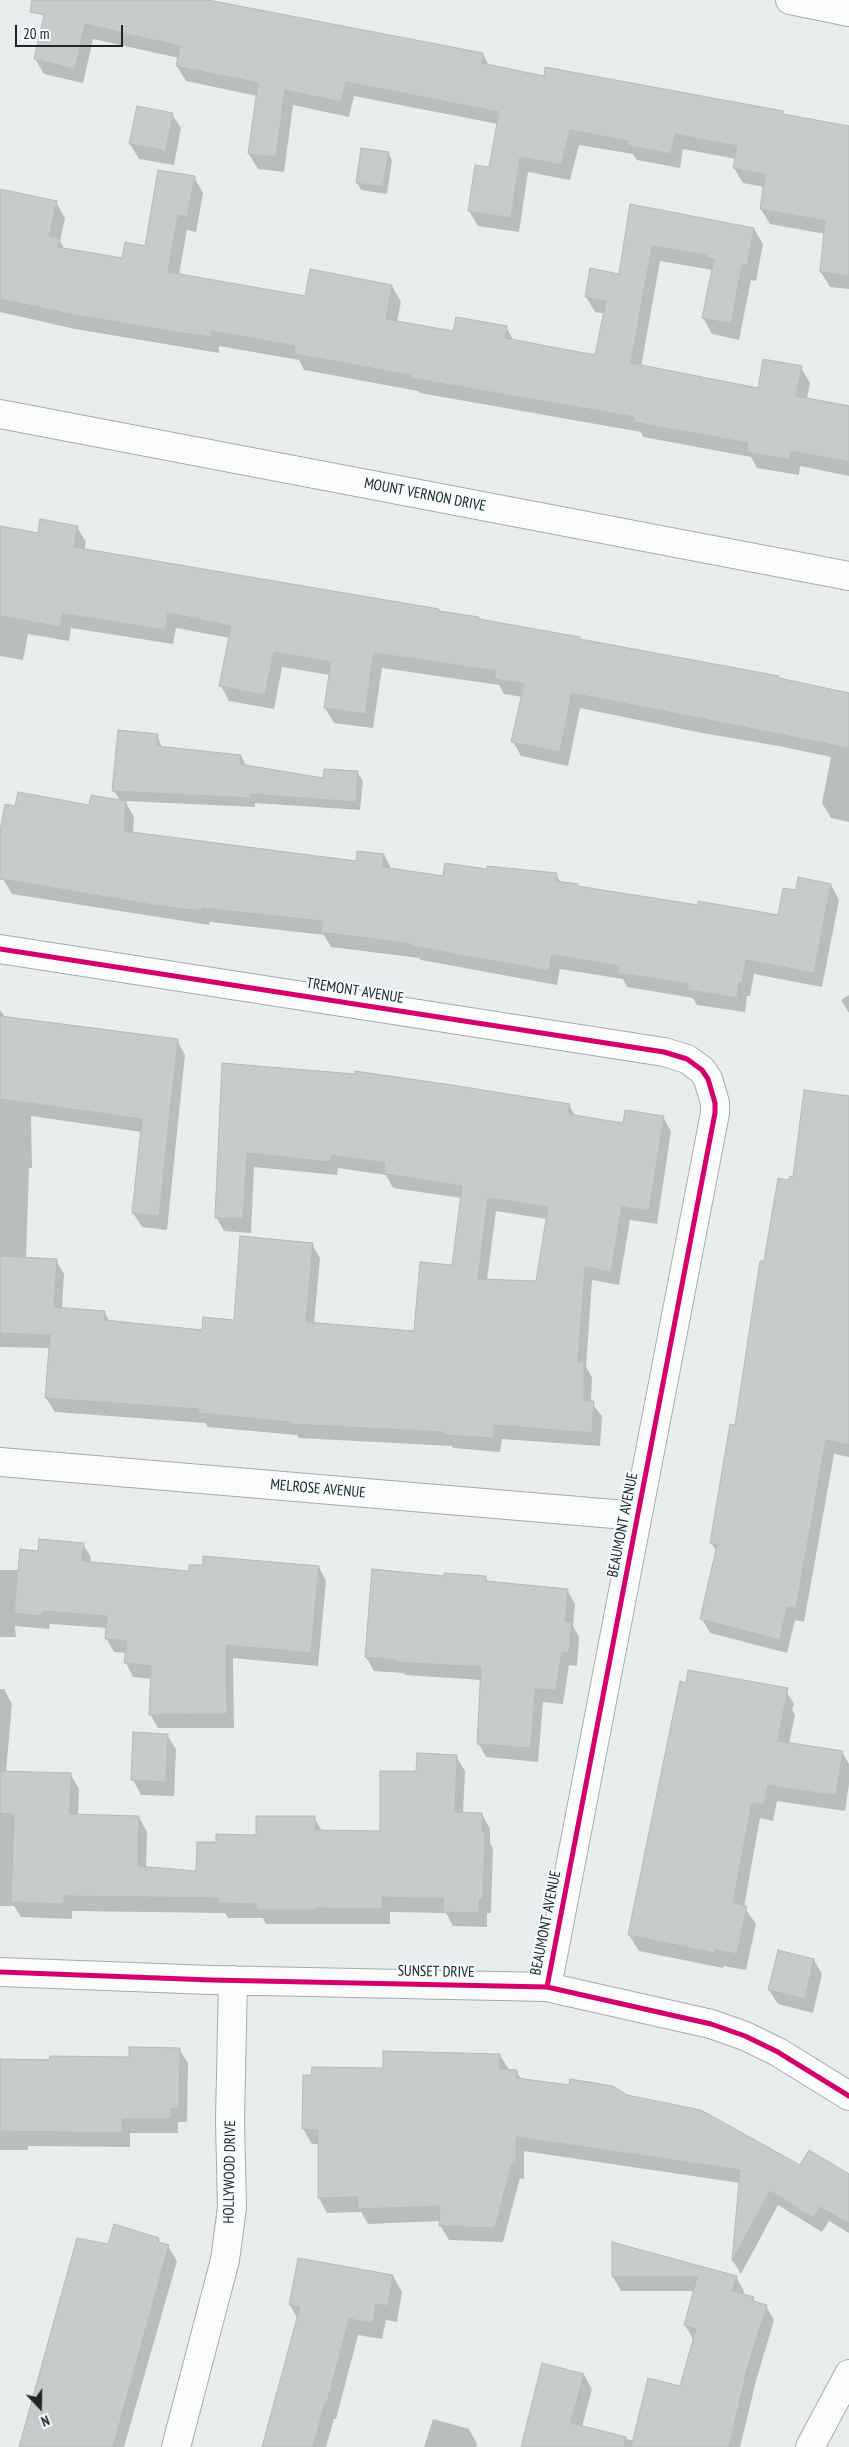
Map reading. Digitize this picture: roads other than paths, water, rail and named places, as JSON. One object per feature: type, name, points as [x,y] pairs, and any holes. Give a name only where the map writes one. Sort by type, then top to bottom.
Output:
[{"type":"street","points":[[790,0],[849,12]]},
{"type":"street","name":"MOUNT VERNON DRIVE","points":[[0,414],[849,576]]},
{"type":"street","name":"TREMONT AVENUE","points":[[0,948],[664,1052],[687,1059],[702,1070]]},
{"type":"street","name":"BEAUMONT AVENUE","points":[[547,1987],[715,1114],[715,1103],[708,1079],[702,1070]]},
{"type":"street","name":"MELROSE AVENUE","points":[[0,1462],[637,1516]]},
{"type":"street","name":"SUNSET DRIVE","points":[[0,1972],[233,1980],[547,1987],[712,2024],[745,2036],[778,2052],[849,2096]]},
{"type":"street","name":"HOLLYWOOD DRIVE","points":[[176,2447],[225,2260],[232,2208],[230,2121],[233,1980]]},
{"type":"street","points":[[810,2447],[849,2374]]}]
